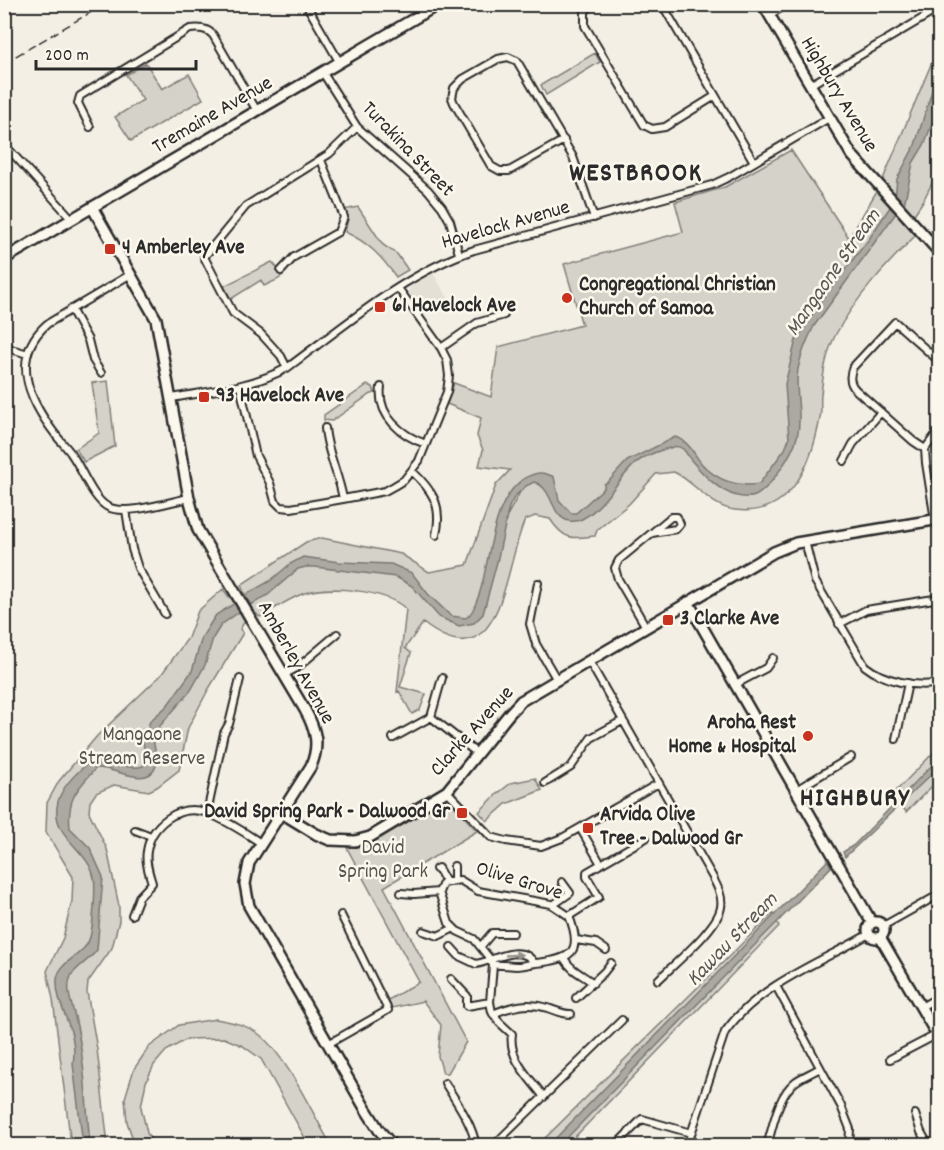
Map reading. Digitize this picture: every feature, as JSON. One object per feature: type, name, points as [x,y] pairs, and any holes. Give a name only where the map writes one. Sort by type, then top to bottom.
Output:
[{"type":"street","points":[[306,4],[340,63]]},
{"type":"street","name":"Tremaine Avenue","points":[[4,259],[440,4]]},
{"type":"street","points":[[591,4],[585,12],[585,26],[644,125],[656,130],[665,127],[715,96]]},
{"type":"street","points":[[662,4],[754,162]]},
{"type":"street","name":"Highbury Avenue","points":[[763,4],[856,163],[937,246]]},
{"type":"street","points":[[769,15],[788,4]]},
{"type":"street","points":[[810,85],[939,9]]},
{"type":"street","points":[[90,127],[78,103],[80,96],[190,29],[198,28],[210,31],[213,35],[257,111]]},
{"type":"street","points":[[564,140],[512,169],[500,171],[491,166],[454,103],[452,94],[454,88],[463,79],[503,57],[513,59],[520,64],[564,140],[573,157],[594,218]]},
{"type":"street","name":"Turakina Street","points":[[323,73],[357,127],[436,199],[450,220],[459,255]]},
{"type":"street","name":"Havelock Avenue","points":[[171,398],[240,386],[287,368],[428,268],[459,255],[712,185],[829,118]]},
{"type":"street","points":[[287,368],[281,356],[261,334],[233,313],[204,257],[246,206],[338,148],[357,127]]},
{"type":"street","points":[[4,144],[72,219]]},
{"type":"street","points":[[281,271],[294,257],[338,232],[344,217],[321,160]]},
{"type":"street","name":"Amberley Avenue","points":[[92,207],[156,319],[189,498],[198,530],[285,674],[311,720],[317,739],[317,749],[311,766],[251,859],[246,875],[245,891],[249,906],[364,1108],[393,1146]]},
{"type":"street","points":[[131,274],[40,330],[28,354],[25,369],[26,384],[53,432],[72,454],[102,503],[113,509],[126,510],[189,498]]},
{"type":"street","points":[[240,386],[256,456],[270,483],[274,501],[281,507],[291,508],[385,491],[404,480],[426,444],[448,384],[448,369],[441,348],[398,288]]},
{"type":"street","points":[[71,309],[88,340],[93,360],[101,373]]},
{"type":"street","points":[[441,348],[477,323],[504,315]]},
{"type":"street","points":[[925,449],[854,388],[850,375],[853,367],[895,322],[939,362]]},
{"type":"street","points":[[4,341],[11,349],[28,354]]},
{"type":"street","points":[[381,387],[384,406],[398,430],[426,444]]},
{"type":"street","points":[[844,461],[853,444],[881,412]]},
{"type":"street","points":[[325,428],[327,447],[339,477],[343,499]]},
{"type":"street","points":[[937,519],[925,449],[939,429]]},
{"type":"street","points":[[411,471],[426,484],[434,495],[439,524],[436,535]]},
{"type":"street","points":[[126,510],[132,549],[138,568],[165,614]]},
{"type":"street","name":"Clarke Avenue","points":[[280,812],[324,838],[339,842],[355,841],[377,833],[447,791],[521,701],[774,552],[805,541],[937,519]]},
{"type":"street","points":[[646,627],[618,579],[615,568],[619,560],[652,533]]},
{"type":"street","points":[[805,541],[815,581],[865,666],[874,673],[908,683],[939,683]]},
{"type":"street","points":[[538,583],[530,624],[536,644],[556,680]]},
{"type":"street","points":[[839,624],[866,610],[939,598]]},
{"type":"street","points":[[688,602],[872,923]]},
{"type":"street","points":[[285,674],[298,667],[337,634]]},
{"type":"street","points":[[736,684],[766,668],[773,658]]},
{"type":"street","points":[[589,661],[719,890],[722,907],[714,924],[658,980]]},
{"type":"street","points":[[393,738],[431,717],[442,678]]},
{"type":"street","points":[[207,813],[224,733],[229,724],[240,679]]},
{"type":"street","points":[[896,739],[908,683]]},
{"type":"street","points":[[431,717],[478,753]]},
{"type":"street","points":[[545,783],[572,767],[591,738],[622,721]]},
{"type":"street","points":[[796,790],[851,757]]},
{"type":"street","points":[[447,791],[481,829],[496,839],[541,846],[556,841],[658,783]]},
{"type":"street","points":[[132,915],[139,897],[152,883],[146,856],[151,836],[160,824],[170,817],[188,811],[207,813],[261,843]]},
{"type":"street","points":[[580,828],[601,864]]},
{"type":"street","points":[[135,830],[151,836]]},
{"type":"street","points":[[569,916],[599,897],[587,873],[646,838]]},
{"type":"street","points":[[454,866],[454,881]]},
{"type":"street","points":[[436,869],[438,868],[446,882]]},
{"type":"street","name":"Olive Grove","points":[[439,892],[443,883],[460,880],[478,891],[553,905],[569,916],[576,940]]},
{"type":"street","points":[[553,905],[570,893],[562,882]]},
{"type":"street","points":[[401,894],[439,892],[449,923],[457,931],[474,939],[481,946],[491,962],[490,1002],[493,1014],[512,1034],[510,1045],[516,1061],[544,1097]]},
{"type":"street","points":[[883,926],[939,894]]},
{"type":"street","points":[[328,1044],[388,1010],[341,915]]},
{"type":"street","points":[[869,934],[875,938],[884,933],[883,926],[877,922],[872,923]]},
{"type":"street","points":[[869,934],[869,927],[872,923]]},
{"type":"street","points":[[423,931],[438,936],[454,928]]},
{"type":"street","points":[[481,946],[492,933],[513,933]]},
{"type":"street","points":[[687,1146],[725,1032],[735,1018],[776,986],[869,934]]},
{"type":"street","points":[[880,937],[938,1037],[890,1059]]},
{"type":"street","points":[[491,962],[515,966],[549,963],[564,958],[573,950],[576,940],[596,943],[606,950]]},
{"type":"street","points":[[451,948],[459,956],[476,964],[520,954],[530,957],[534,963]]},
{"type":"street","points":[[564,958],[570,968],[592,983]]},
{"type":"street","points":[[576,998],[611,963]]},
{"type":"street","points":[[451,979],[467,996],[467,1006],[490,1002]]},
{"type":"street","points":[[776,986],[841,1106],[850,1129],[849,1146]]},
{"type":"street","points":[[921,1007],[939,996]]},
{"type":"street","points":[[493,1014],[513,1005],[547,1008],[560,1014],[571,1014]]},
{"type":"street","points":[[493,1146],[622,1020]]},
{"type":"street","points":[[768,1142],[785,1095],[794,1083],[820,1068]]},
{"type":"street","points":[[445,1083],[466,1118],[475,1137],[476,1146]]},
{"type":"street","points":[[915,1114],[929,1146]]},
{"type":"street","points":[[615,1146],[642,1119],[691,1133]]},
{"type":"shaded area","points":[[939,72],[939,105],[924,145],[913,163],[904,205],[895,197],[897,179],[915,145]]},
{"type":"shaded area","points":[[890,207],[896,213],[811,331],[798,369],[799,429],[795,444],[774,478],[755,496],[739,496],[723,490],[706,476],[683,449],[673,447],[640,460],[598,507],[579,520],[569,521],[558,514],[540,485],[534,482],[526,486],[515,496],[509,507],[483,614],[474,623],[459,626],[439,617],[412,586],[396,577],[315,567],[298,569],[268,595],[251,605],[245,595],[270,581],[290,564],[303,557],[340,562],[391,564],[412,573],[428,594],[451,616],[466,618],[473,610],[479,595],[494,531],[505,500],[525,478],[539,473],[554,477],[559,500],[571,513],[576,513],[604,488],[604,484],[627,461],[675,437],[687,444],[708,470],[721,478],[735,484],[759,484],[785,449],[789,439],[785,384],[796,340],[821,300],[869,239]]},
{"type":"shaded area","points":[[433,273],[448,298],[424,316],[408,292],[411,286]]},
{"type":"shaded area","points":[[235,603],[239,612],[221,625],[213,638],[205,665],[191,690],[153,734],[157,762],[152,773],[138,777],[96,768],[79,788],[72,801],[69,817],[70,828],[90,848],[103,877],[97,950],[73,973],[69,981],[85,1081],[90,1145],[83,1145],[72,1038],[59,997],[57,979],[61,969],[83,949],[90,939],[95,883],[86,859],[60,827],[57,818],[58,800],[70,781],[92,760],[105,760],[131,767],[143,766],[146,758],[143,742],[150,721],[167,706],[192,671],[202,637],[216,615]]},
{"type":"shaded area","points":[[939,758],[939,767],[845,857],[843,852],[854,845]]},
{"type":"shaded area","points":[[828,860],[831,867],[560,1145],[549,1145]]},
{"type":"green space","points":[[595,53],[600,62],[546,95],[541,85]]},
{"type":"green space","points":[[939,57],[939,169],[923,201],[907,225],[916,235],[872,282],[836,334],[826,364],[821,395],[821,415],[811,452],[795,484],[784,496],[771,505],[754,510],[735,510],[718,504],[674,472],[656,474],[629,504],[597,530],[595,536],[580,538],[569,536],[560,531],[550,519],[535,516],[525,520],[505,589],[496,612],[485,630],[470,640],[449,638],[423,623],[405,648],[411,653],[400,687],[426,694],[420,710],[412,714],[399,691],[397,692],[406,609],[397,602],[371,593],[326,589],[302,594],[260,617],[253,610],[241,585],[306,542],[322,538],[401,554],[429,572],[467,565],[496,485],[510,470],[479,466],[483,450],[477,436],[481,418],[447,404],[454,383],[491,397],[498,347],[582,325],[564,264],[683,232],[675,202],[725,187],[791,150],[849,238],[881,184],[932,62]]},
{"type":"green space","points":[[146,63],[162,89],[189,74],[203,99],[131,141],[115,117],[143,100],[126,75]]},
{"type":"green space","points":[[358,207],[383,245],[397,254],[408,270],[396,277],[374,251],[361,240],[345,232],[348,219],[344,210]]},
{"type":"green space","points":[[272,262],[283,274],[279,279],[264,286],[261,280],[231,299],[224,286]]},
{"type":"green space","points":[[108,381],[115,446],[84,462],[76,449],[99,433],[92,383]]},
{"type":"green space","points":[[367,385],[373,387],[375,393],[332,421],[324,420],[324,415]]},
{"type":"green space","name":"Mangaone Stream Reserve","points":[[223,589],[245,621],[240,629],[243,633],[188,728],[179,770],[149,791],[114,785],[96,793],[90,802],[89,812],[107,849],[119,906],[119,921],[112,948],[88,982],[87,992],[97,1049],[108,1145],[71,1145],[53,999],[47,971],[63,938],[72,901],[73,877],[46,832],[47,803],[59,781],[97,736],[161,675],[188,638],[198,611]]},
{"type":"green space","points":[[939,747],[939,779],[906,812],[894,793]]},
{"type":"green space","points":[[535,778],[542,790],[506,804],[487,821],[479,812],[511,783]]},
{"type":"green space","name":"David Spring Park","points":[[447,798],[477,831],[384,887],[466,1042],[448,1073],[443,1073],[438,1056],[441,1025],[423,1001],[392,1008],[388,1000],[419,982],[347,848],[386,834]]},
{"type":"green space","points":[[773,913],[779,926],[567,1145],[537,1146]]},
{"type":"green space","points":[[216,1019],[250,1029],[270,1045],[290,1071],[331,1145],[309,1145],[261,1059],[243,1046],[224,1038],[187,1039],[166,1051],[154,1065],[146,1082],[141,1107],[147,1133],[154,1145],[135,1145],[127,1122],[125,1098],[134,1069],[149,1047],[179,1025]]},
{"type":"waterway","name":"Mangaone Stream","points":[[507,516],[520,492]]},
{"type":"railway","points":[[4,63],[105,4]]},
{"type":"place","name":"4 Amberley Ave","points":[[110,249]]},
{"type":"place","name":"Congregational Christian Church of Samoa","points":[[567,298]]},
{"type":"place","name":"61 Havelock Ave","points":[[380,307]]},
{"type":"place","name":"93 Havelock Ave","points":[[204,397]]},
{"type":"place","name":"3 Clarke Ave","points":[[668,620]]},
{"type":"place","name":"Aroha Rest Home & Hospital","points":[[808,736]]},
{"type":"place","name":"David Spring Park - Dalwood Gr","points":[[462,813]]},
{"type":"place","name":"Arvida Olive Tree - Dalwood Gr","points":[[588,828]]},
{"type":"district","name":"WESTBROOK","points":[[636,174]]},
{"type":"district","name":"HIGHBURY","points":[[855,799]]},
{"type":"water label","name":"Kawau Stream","points":[[733,940]]}]
